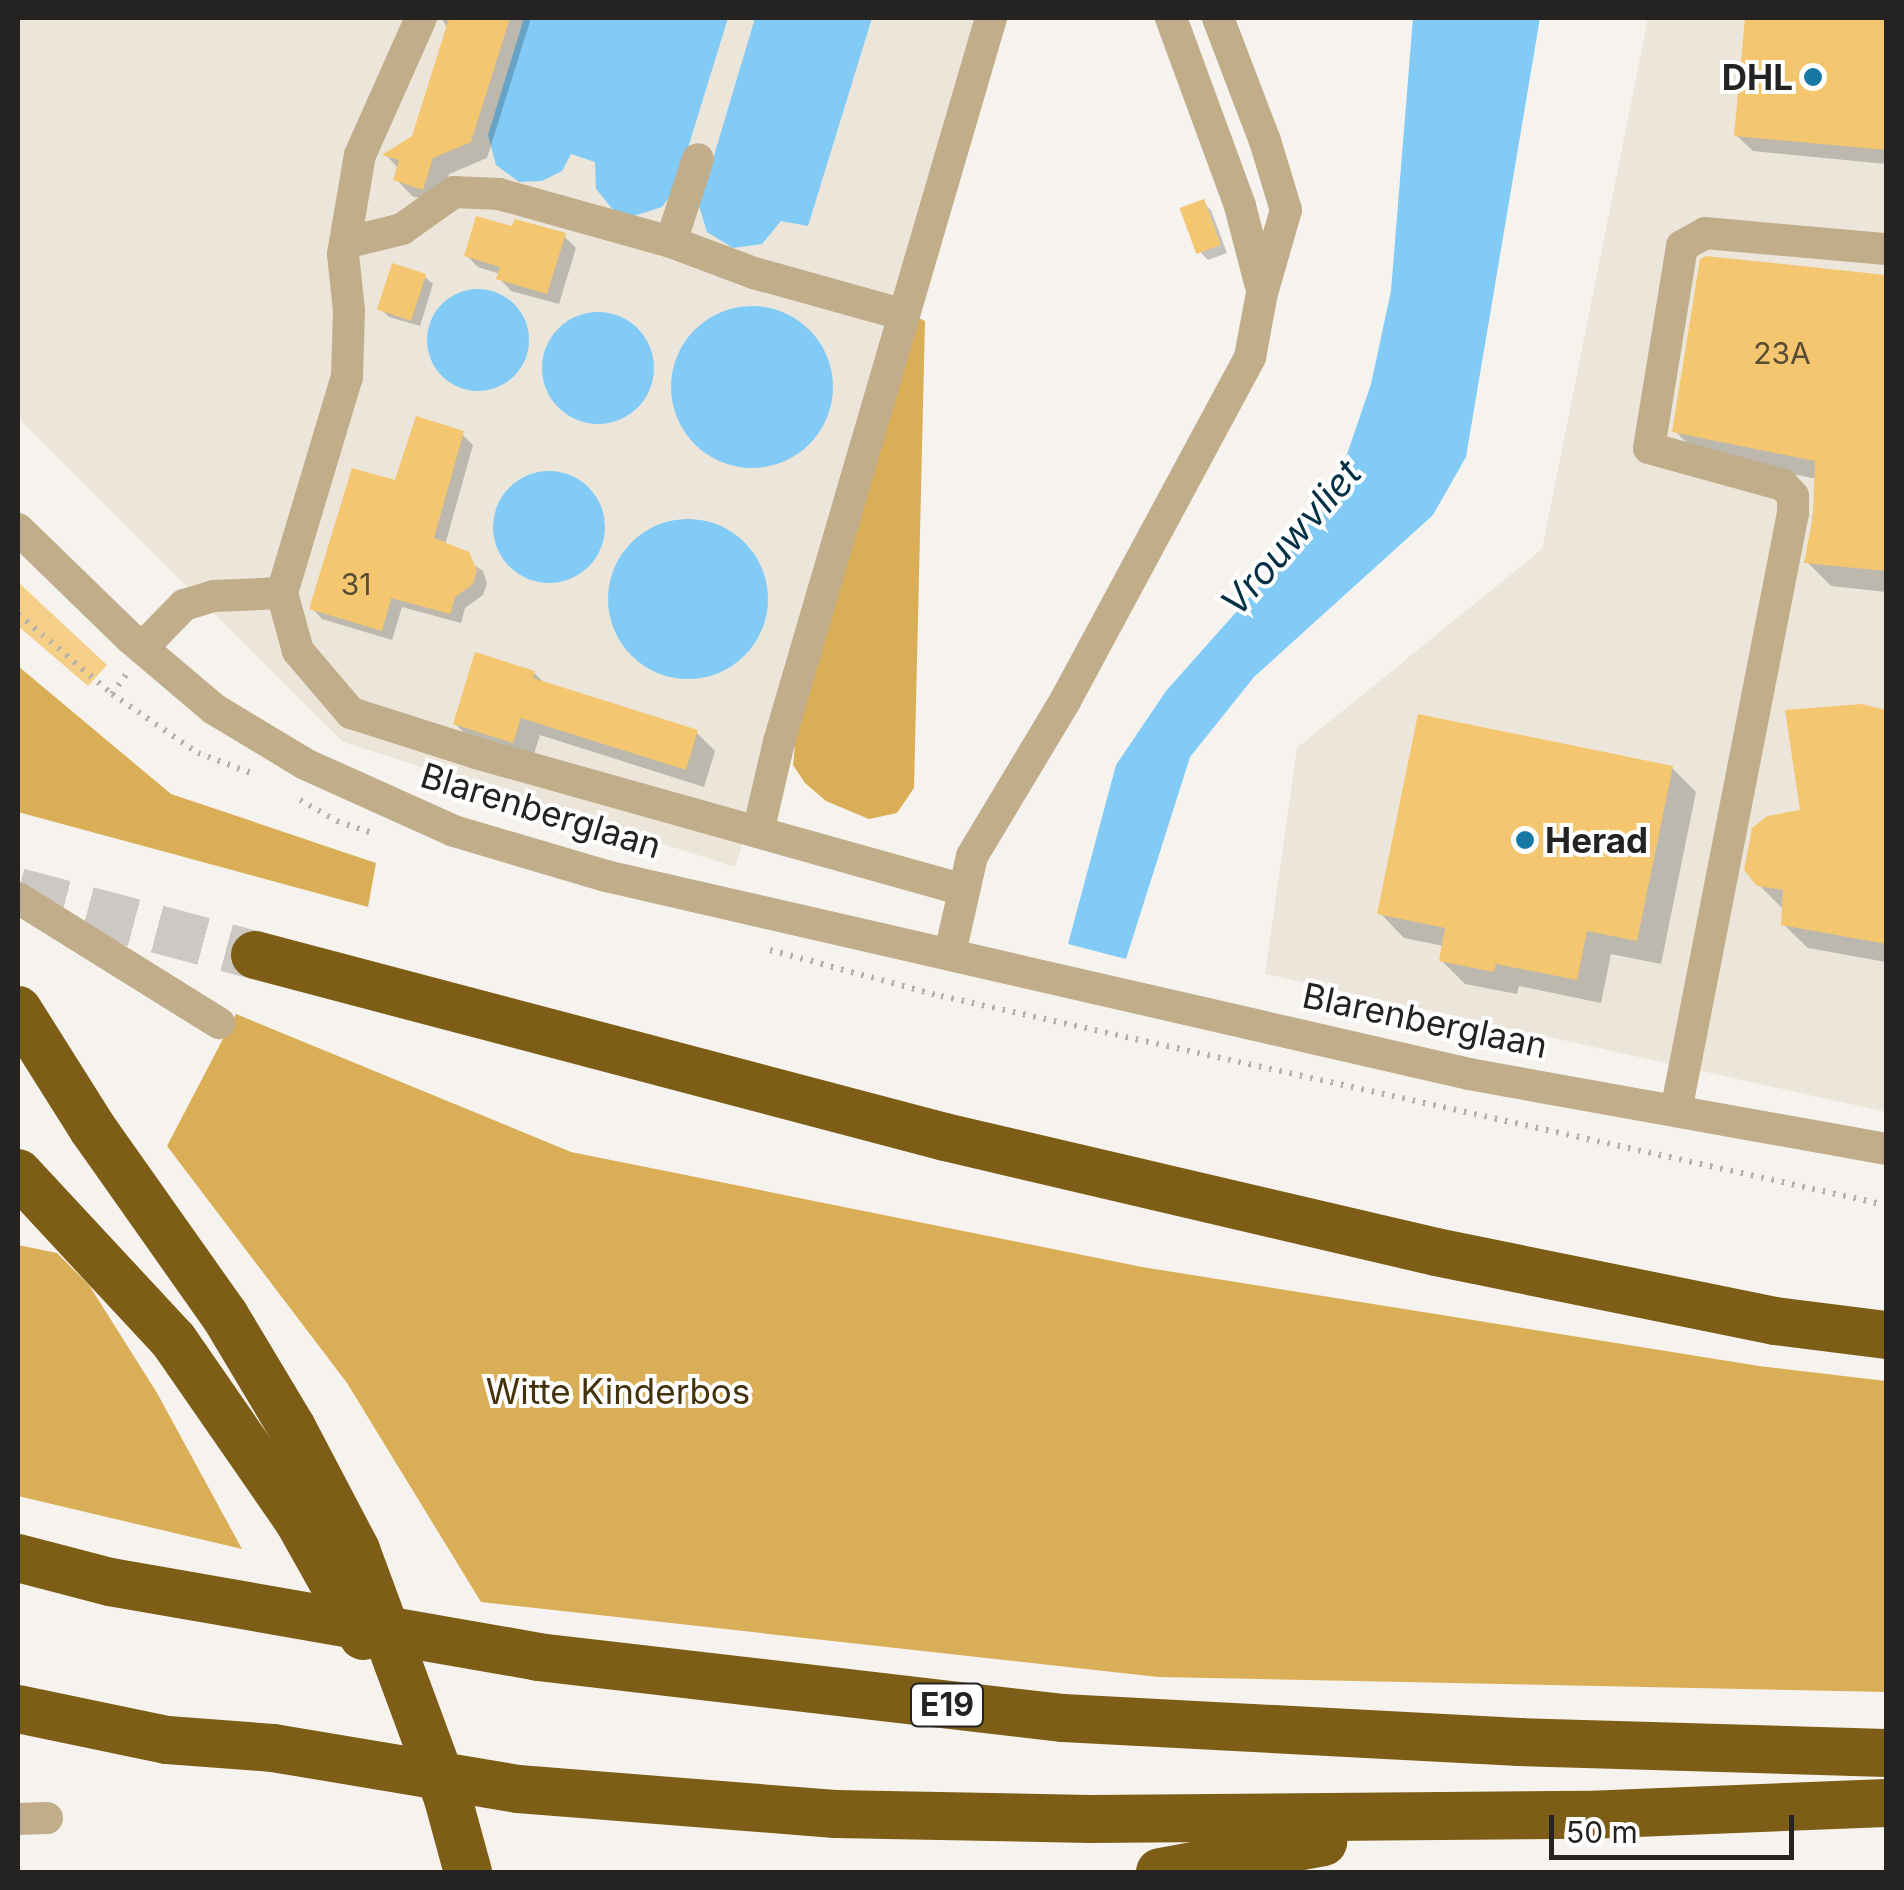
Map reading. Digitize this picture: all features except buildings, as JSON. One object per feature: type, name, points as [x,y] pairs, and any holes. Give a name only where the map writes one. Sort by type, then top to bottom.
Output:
[{"type":"highway","points":[[255,955],[944,1137],[1455,1256],[1775,1320],[1886,1335]]},
{"type":"highway","points":[[18,1010],[93,1129],[225,1316],[292,1428],[356,1550],[448,1799],[468,1872]]},
{"type":"highway","points":[[18,1173],[174,1341],[255,1454],[371,1650],[448,1799]]},
{"type":"highway","name":"E19","points":[[18,1558],[110,1582],[538,1657],[1062,1718],[1500,1741],[1886,1752]]},
{"type":"highway","points":[[18,1708],[168,1740],[273,1748],[518,1789],[835,1814],[1056,1818],[1546,1815],[1886,1803]]},
{"type":"highway","points":[[1160,1872],[1204,1860],[1358,1837],[1886,1827]]},
{"type":"street","points":[[421,18],[360,156],[345,243],[347,377],[282,593],[298,651],[351,713],[476,754],[964,890]]},
{"type":"street","points":[[758,832],[779,742],[991,18]]},
{"type":"street","points":[[1171,18],[1240,206],[1262,292]]},
{"type":"street","points":[[950,953],[972,856],[1064,702],[1240,382],[1260,317],[1262,292],[1286,210],[1265,140],[1218,18]]},
{"type":"street","points":[[671,242],[698,159]]},
{"type":"street","points":[[345,243],[402,229],[454,192],[499,194],[671,242],[754,273],[904,315]]},
{"type":"street","points":[[1676,1111],[1793,513],[1793,496],[1783,485],[1649,448],[1682,246],[1705,232],[1886,249]]},
{"type":"street","name":"Blarenberglaan","points":[[18,529],[135,659],[304,764],[454,831],[606,876],[1469,1074],[1886,1149]]},
{"type":"street","points":[[135,659],[184,605],[214,596],[282,593]]},
{"type":"street","points":[[18,898],[218,1024]]},
{"type":"path","points":[[18,614],[112,694],[135,659]]},
{"type":"shaded area","points":[[18,18],[998,18],[735,867],[343,742],[18,418]]},
{"type":"shaded area","points":[[1648,18],[1886,18],[1886,1112],[1265,974],[1297,748],[1542,549]]},
{"type":"shaded area","points":[[18,582],[107,665],[88,686],[18,626]]},
{"type":"green space","points":[[917,317],[925,321],[914,788],[897,813],[869,819],[826,801],[805,783],[793,765],[797,721]]},
{"type":"green space","points":[[18,666],[171,794],[376,863],[368,907],[18,812]]},
{"type":"green space","name":"Witte Kinderbos","points":[[236,1014],[571,1152],[1142,1267],[1759,1366],[1886,1381],[1886,1692],[1158,1677],[481,1602],[347,1383],[167,1146]]},
{"type":"green space","points":[[18,1245],[57,1253],[89,1285],[157,1393],[242,1549],[18,1496]]},
{"type":"water","points":[[524,18],[728,18],[675,190],[662,207],[634,216],[614,211],[596,189],[595,162],[571,154],[562,171],[542,181],[519,182],[496,165],[488,135]]},
{"type":"water","points":[[755,18],[872,18],[808,226],[781,221],[762,244],[733,248],[707,232],[699,206]]},
{"type":"water","points":[[1413,18],[1540,18],[1466,457],[1433,515],[1254,677],[1190,757],[1126,959],[1068,944],[1116,765],[1166,691],[1294,547],[1344,463],[1371,384],[1391,291]]},
{"type":"water","points":[[478,289],[498,293],[514,304],[525,320],[529,340],[525,360],[514,376],[498,387],[478,391],[458,387],[442,376],[431,360],[427,340],[431,320],[442,304],[458,293]]},
{"type":"water","points":[[752,306],[783,312],[809,330],[827,356],[833,387],[827,418],[809,444],[783,462],[752,468],[721,462],[695,444],[677,418],[671,387],[677,356],[695,330],[721,312]]},
{"type":"water","points":[[598,312],[620,316],[638,328],[650,346],[654,368],[650,390],[638,408],[620,420],[598,424],[576,420],[558,408],[546,390],[542,368],[546,346],[558,328],[576,316]]},
{"type":"water","points":[[549,471],[571,475],[589,487],[601,505],[605,527],[601,549],[589,567],[571,579],[549,583],[527,579],[509,567],[497,549],[493,527],[497,505],[509,487],[527,475]]},
{"type":"water","points":[[688,519],[719,525],[745,542],[762,568],[768,599],[762,630],[745,656],[719,673],[688,679],[657,673],[631,656],[614,630],[608,599],[614,568],[631,542],[657,525]]},
{"type":"tunnel","points":[[18,892],[255,955]]},
{"type":"place","name":"DHL","points":[[1813,77]]},
{"type":"place","name":"Herad","points":[[1525,840]]},
{"type":"water label","name":"Vrouwvliet","points":[[1291,538]]}]
